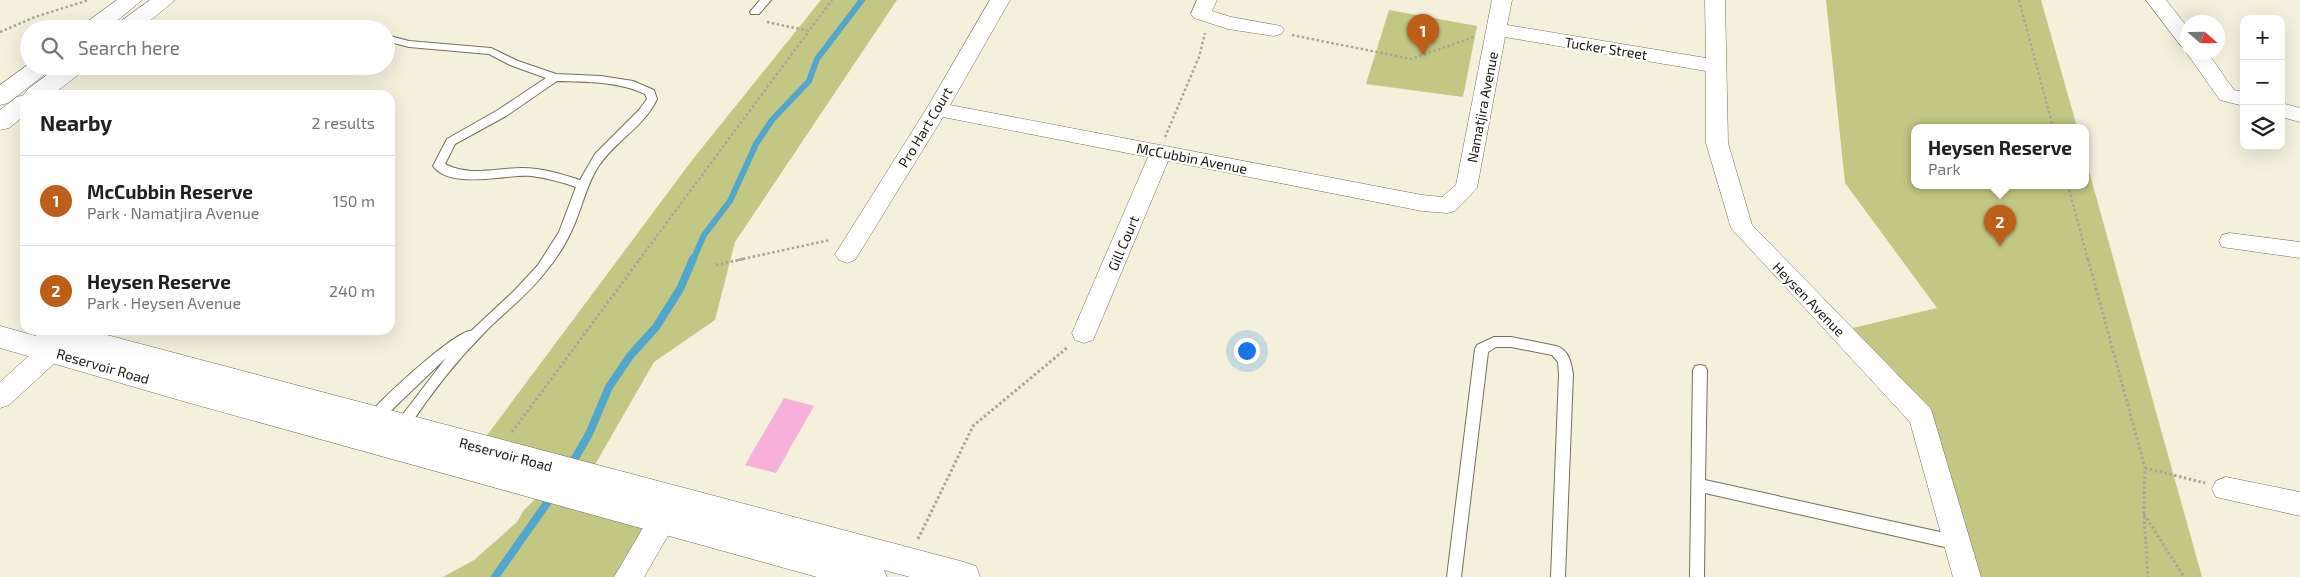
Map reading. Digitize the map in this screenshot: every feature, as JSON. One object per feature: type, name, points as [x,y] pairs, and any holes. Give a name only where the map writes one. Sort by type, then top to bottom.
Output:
[{"type":"main road","points":[[137,20],[164,0]]},
{"type":"main road","points":[[104,20],[128,2]]},
{"type":"main road","points":[[0,97],[29,75]]},
{"type":"main road","points":[[43,90],[63,75]]},
{"type":"main road","points":[[0,122],[20,107]]},
{"type":"main road","points":[[0,317],[20,323]]},
{"type":"main road","name":"Reservoir Road","points":[[0,336],[56,339],[402,426],[498,452],[524,470]]},
{"type":"main road","name":"Reservoir Road","points":[[56,339],[669,510],[871,577]]},
{"type":"main road","name":"Reservoir Road","points":[[669,510],[907,562],[964,577]]},
{"type":"street","name":"Pro Hart Court","points":[[852,246],[937,109],[1000,0]]},
{"type":"street","name":"Namatjira Avenue","points":[[1447,204],[1466,188],[1502,0]]},
{"type":"street","name":"Heysen Avenue","points":[[1716,0],[1717,143],[1742,228],[1922,418],[1967,577]]},
{"type":"street","points":[[2156,0],[2180,32]]},
{"type":"street","points":[[1208,11],[1274,30]]},
{"type":"street","name":"Tucker Street","points":[[1496,29],[1716,66]]},
{"type":"street","points":[[2202,60],[2227,95],[2240,98]]},
{"type":"street","name":"McCubbin Avenue","points":[[937,109],[1422,203],[1447,204]]},
{"type":"street","points":[[2285,111],[2300,116]]},
{"type":"street","name":"Gill Court","points":[[1084,333],[1161,152]]},
{"type":"street","points":[[2230,241],[2300,250]]},
{"type":"street","points":[[0,398],[56,339]]},
{"type":"street","points":[[2226,488],[2300,504]]},
{"type":"street","points":[[628,577],[669,510]]},
{"type":"lane","points":[[755,12],[766,0]]},
{"type":"lane","points":[[395,40],[409,44],[491,51],[514,63],[555,77],[600,79],[644,87],[650,92],[652,99],[651,105],[600,155],[582,184],[571,220],[560,241],[543,266],[524,289],[458,352],[414,406],[402,426]]},
{"type":"lane","points":[[555,77],[502,113],[451,142],[440,166],[448,172],[464,176],[540,173],[582,184]]},
{"type":"lane","points":[[373,419],[398,397],[435,357],[485,325]]},
{"type":"lane","points":[[1454,577],[1482,349],[1494,342],[1556,351],[1564,360],[1566,374],[1558,577]]},
{"type":"lane","points":[[1697,577],[1700,370]]},
{"type":"lane","points":[[1699,485],[1958,543]]},
{"type":"path","points":[[28,20],[88,0]]},
{"type":"path","points":[[498,452],[832,0]]},
{"type":"path","points":[[2019,0],[2052,124]]},
{"type":"path","points":[[1161,152],[1162,144],[1199,57],[1206,32],[1208,11]]},
{"type":"path","points":[[755,12],[761,22],[771,22],[809,31]]},
{"type":"path","points":[[0,32],[20,23]]},
{"type":"path","points":[[1274,30],[1304,39],[1411,59],[1496,29]]},
{"type":"path","points":[[2069,189],[2145,468],[2144,514],[2148,577]]},
{"type":"path","points":[[716,266],[821,241],[852,246]]},
{"type":"path","points":[[907,562],[973,426],[1084,333]]},
{"type":"path","points":[[2145,468],[2226,488]]},
{"type":"path","points":[[2144,514],[2184,577]]},
{"type":"green space","points":[[821,0],[897,0],[735,242],[715,320],[654,362],[589,475],[479,446],[693,159]]},
{"type":"green space","points":[[1826,0],[2041,0],[2076,124],[1911,124],[1911,189],[2089,189],[2089,171],[2202,577],[1967,577],[1922,418],[1840,331],[1937,308],[1845,183]]},
{"type":"green space","points":[[1389,10],[1477,26],[1463,97],[1366,84]]},
{"type":"green space","points":[[546,488],[663,520],[628,577],[443,577],[474,560],[517,522],[524,510]]},
{"type":"building","points":[[784,398],[814,406],[776,473],[745,465]]},
{"type":"waterway","points":[[693,260],[704,235],[730,201],[756,144],[772,120],[809,81],[817,59],[862,0]]},
{"type":"waterway","points":[[571,465],[589,434],[609,387],[630,356],[656,327],[680,289],[693,259]]},
{"type":"waterway","points":[[495,577],[552,496]]},
{"type":"place","name":"McCubbin Reserve","points":[[1423,55]]},
{"type":"place","name":"Heysen Reserve","points":[[2000,246]]}]
